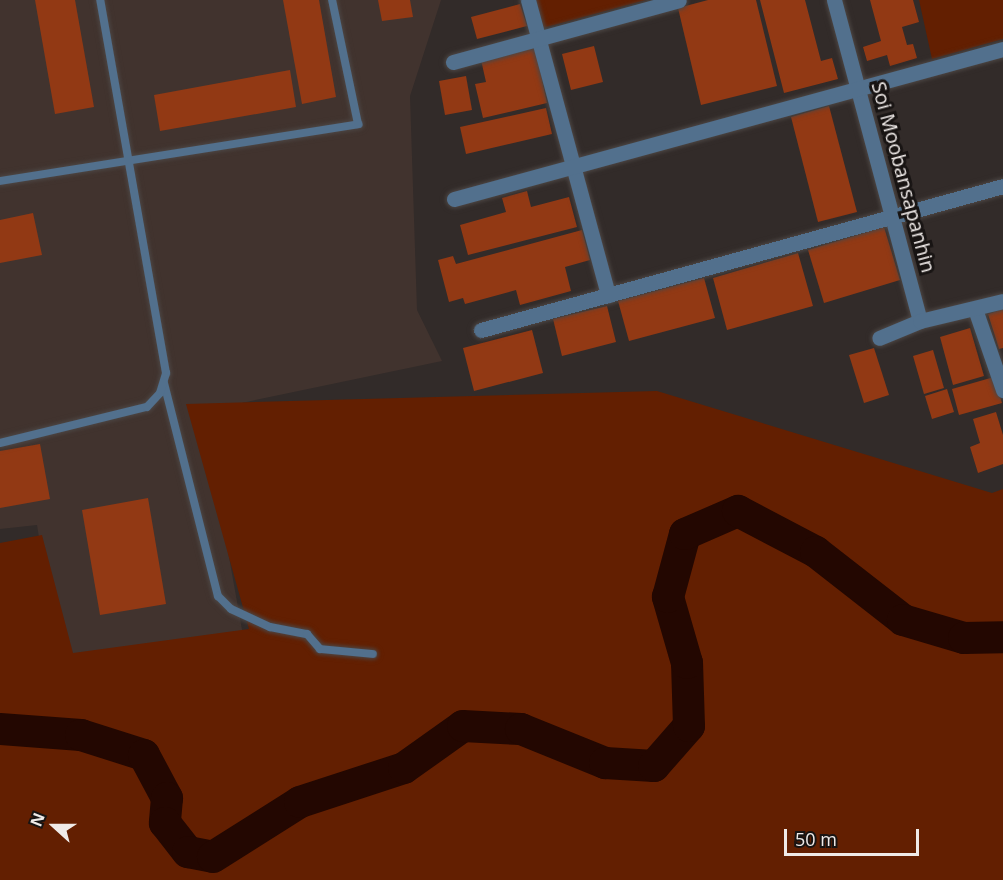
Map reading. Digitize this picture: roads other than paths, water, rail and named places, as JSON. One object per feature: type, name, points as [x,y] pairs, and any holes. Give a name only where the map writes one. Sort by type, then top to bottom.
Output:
[{"type":"street","points":[[528,0],[608,295]]},
{"type":"street","points":[[453,62],[679,0]]},
{"type":"street","name":"Soi Moobansapanhin","points":[[834,0],[920,321]]},
{"type":"street","points":[[454,199],[1003,49]]},
{"type":"street","points":[[482,330],[1003,186]]},
{"type":"street","points":[[879,338],[920,321],[1003,301]]},
{"type":"street","points":[[975,309],[1003,390]]},
{"type":"lane","points":[[0,442],[147,407],[160,393],[166,373],[100,0]]},
{"type":"lane","points":[[0,181],[358,124],[332,0]]},
{"type":"lane","points":[[163,382],[218,596],[231,609],[270,627],[307,634],[320,649],[373,654]]},
{"type":"waterway","points":[[0,729],[81,735],[144,755],[167,798],[165,823],[188,852],[213,857],[300,802],[404,768],[463,726],[521,729],[605,763],[654,766],[689,726],[687,663],[668,597],[685,534],[738,511],[816,552],[903,620],[964,638],[1003,637]]}]
